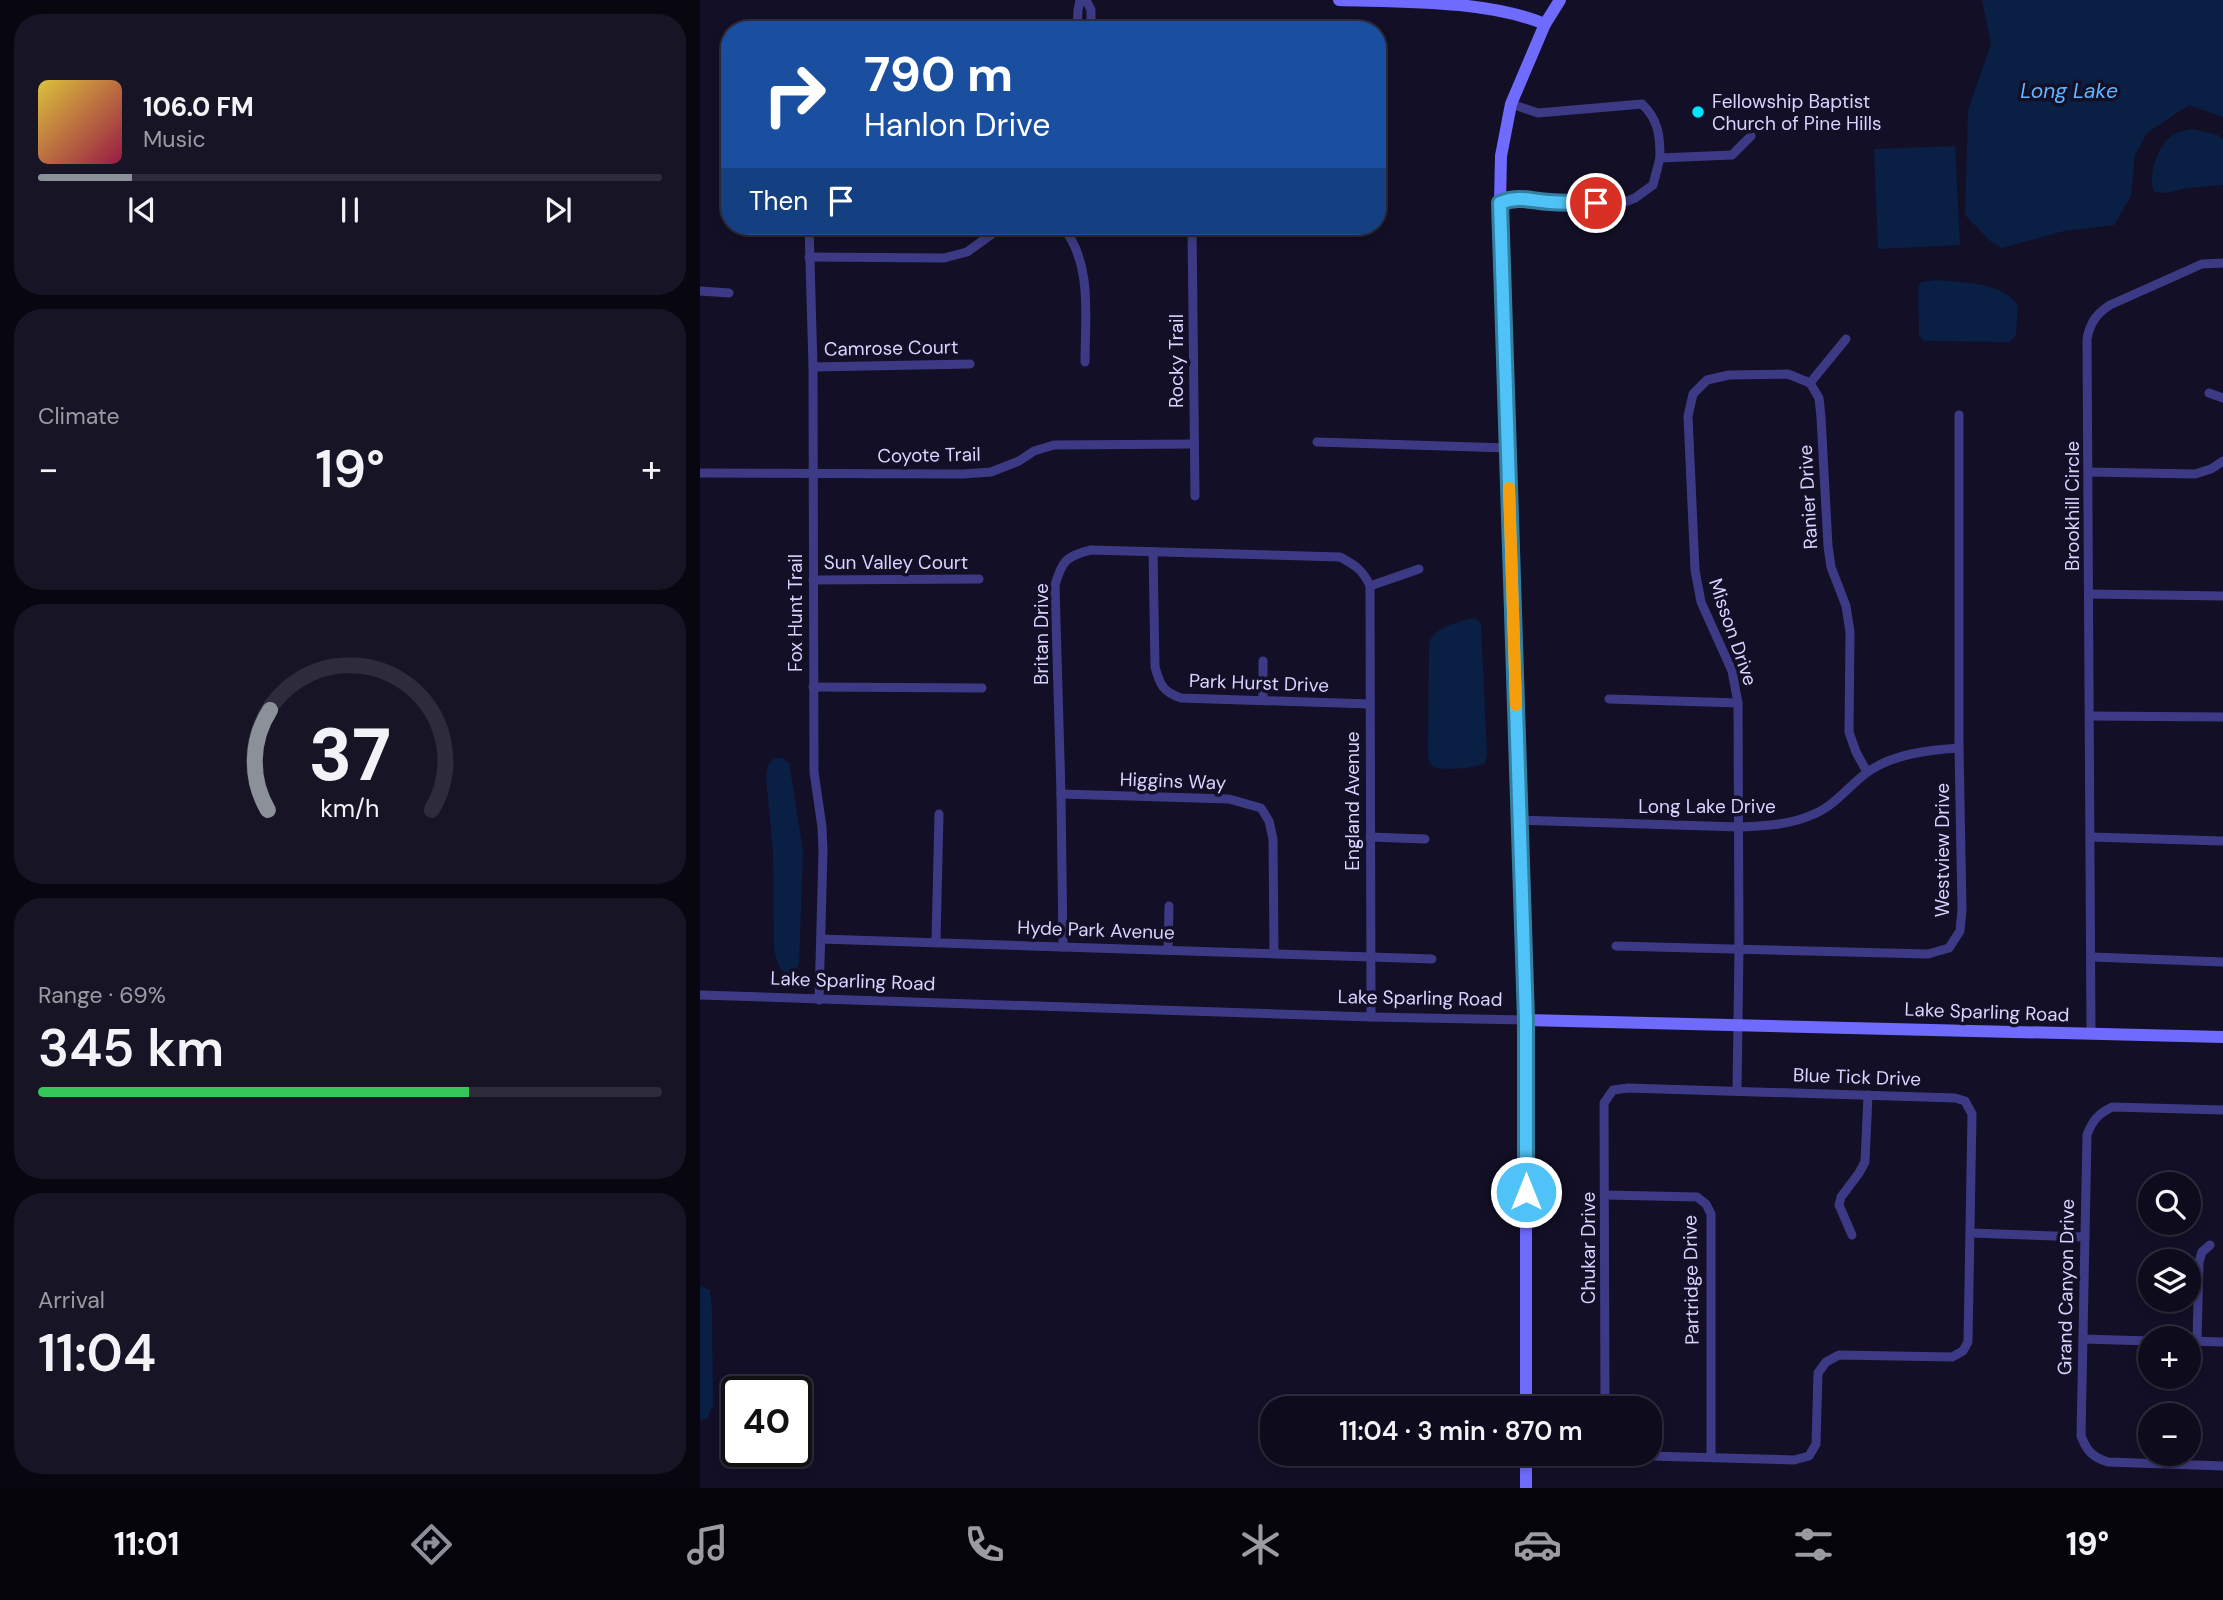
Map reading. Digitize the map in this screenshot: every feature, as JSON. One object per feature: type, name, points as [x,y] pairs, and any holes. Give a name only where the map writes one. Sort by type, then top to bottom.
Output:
[{"type":"street","points":[[1077,21],[1080,0]]},
{"type":"street","points":[[1086,0],[1091,10],[1091,21]]},
{"type":"street","points":[[1339,0],[1475,4],[1530,17],[1545,24]]},
{"type":"street","points":[[1526,1396],[1526,1020],[1500,203],[1502,156],[1511,104],[1545,24],[1560,0]]},
{"type":"street","points":[[1500,203],[1510,198],[1524,198],[1547,202],[1620,204],[1635,198],[1653,185],[1660,158],[1660,134],[1653,114],[1642,104],[1538,113],[1511,104]]},
{"type":"street","points":[[1660,158],[1732,155],[1751,136]]},
{"type":"street","name":"Fox Hunt Trail","points":[[810,235],[814,772],[823,852],[820,1000]]},
{"type":"street","points":[[810,257],[944,258],[967,252],[991,235]]},
{"type":"street","points":[[1067,235],[1079,254],[1085,285],[1085,362]]},
{"type":"street","name":"Rocky Trail","points":[[1192,235],[1195,496]]},
{"type":"street","name":"Brookhill Circle","points":[[2091,1034],[2087,339],[2090,326],[2099,313],[2110,305],[2202,264],[2223,263]]},
{"type":"street","points":[[700,292],[729,293]]},
{"type":"street","points":[[1810,383],[1846,339]]},
{"type":"street","name":"Camrose Court","points":[[813,367],[970,365]]},
{"type":"street","name":"Misson Drive","points":[[1737,1090],[1738,703],[1732,671],[1701,602],[1695,570],[1688,416],[1693,394],[1707,380],[1729,374],[1788,374],[1810,383]]},
{"type":"street","name":"Ranier Drive","points":[[1810,383],[1819,398],[1831,567],[1846,606],[1850,632],[1849,732],[1867,772]]},
{"type":"street","points":[[2209,393],[2223,398]]},
{"type":"street","name":"Westview Drive","points":[[1616,946],[1928,954],[1949,948],[1960,932],[1959,415]]},
{"type":"street","points":[[1317,442],[1507,447]]},
{"type":"street","name":"Coyote Trail","points":[[700,473],[990,472],[1019,461],[1034,451],[1054,445],[1194,444]]},
{"type":"street","points":[[2089,472],[2195,474],[2211,469],[2223,461]]},
{"type":"street","name":"Britan Drive","points":[[1063,947],[1055,585],[1060,569],[1073,554],[1091,550],[1340,557],[1356,565],[1370,586]]},
{"type":"street","name":"Park Hurst Drive","points":[[1153,552],[1155,667],[1159,683],[1168,694],[1181,698],[1370,704]]},
{"type":"street","points":[[1370,586],[1419,569]]},
{"type":"street","name":"Sun Valley Court","points":[[813,580],[979,579]]},
{"type":"street","name":"England Avenue","points":[[1370,586],[1371,1017]]},
{"type":"street","points":[[2090,594],[2223,596]]},
{"type":"street","points":[[1263,661],[1263,700]]},
{"type":"street","points":[[813,687],[982,688]]},
{"type":"street","points":[[1609,699],[1738,703]]},
{"type":"street","points":[[2090,716],[2223,717]]},
{"type":"street","name":"Long Lake Drive","points":[[1519,820],[1767,826],[1816,814],[1867,772],[1896,759],[1927,750],[1959,748]]},
{"type":"street","name":"Higgins Way","points":[[1061,794],[1228,799],[1261,808],[1269,821],[1273,839],[1274,953]]},
{"type":"street","points":[[936,942],[939,814]]},
{"type":"street","points":[[1370,837],[1425,839]]},
{"type":"street","points":[[2091,837],[2223,841]]},
{"type":"street","points":[[1168,950],[1169,906]]},
{"type":"street","name":"Hyde Park Avenue","points":[[821,939],[1432,959]]},
{"type":"street","points":[[2092,957],[2223,962]]},
{"type":"street","name":"Lake Sparling Road","points":[[700,995],[1371,1017],[2223,1037]]},
{"type":"street","name":"Blue Tick Drive","points":[[1613,1090],[1628,1087],[1737,1090],[1955,1098],[1965,1101],[1972,1114],[1971,1233]]},
{"type":"street","name":"Chukar Drive","points":[[1605,1396],[1604,1103],[1613,1090]]},
{"type":"street","points":[[1852,1235],[1839,1205],[1841,1197],[1865,1162],[1868,1095]]},
{"type":"street","name":"Grand Canyon Drive","points":[[2223,1110],[2112,1108],[2099,1113],[2091,1124],[2087,1135],[2081,1436],[2087,1450],[2096,1459],[2108,1462],[2223,1466]]},
{"type":"street","name":"Partridge Drive","points":[[1606,1195],[1697,1197],[1706,1204],[1711,1213],[1711,1457]]},
{"type":"street","points":[[1662,1456],[1794,1460],[1809,1456],[1816,1444],[1818,1373],[1826,1362],[1839,1355],[1952,1357],[1963,1352],[1968,1342],[1971,1233],[2085,1237]]},
{"type":"street","points":[[2194,1326],[2199,1262],[2202,1252],[2210,1245]]},
{"type":"street","points":[[2083,1339],[2138,1340]]},
{"type":"street","points":[[2201,1341],[2223,1342]]},
{"type":"street","points":[[1526,1466],[1526,1488]]},
{"type":"water","name":"Long Lake","points":[[1982,0],[2223,0],[2223,117],[2189,105],[2147,133],[2135,155],[2131,196],[2114,225],[2064,231],[2002,248],[1990,241],[1965,215],[1968,110],[1991,44]]},
{"type":"water","points":[[2192,129],[2218,135],[2223,139],[2223,185],[2166,193],[2154,192],[2153,168],[2164,143],[2176,133]]},
{"type":"water","points":[[1955,146],[1960,245],[1878,249],[1874,149]]},
{"type":"water","points":[[1936,280],[1991,287],[2010,297],[2018,305],[2016,335],[2009,342],[1924,341],[1919,335],[1918,286],[1921,282]]},
{"type":"water","points":[[1472,618],[1478,620],[1481,625],[1487,755],[1485,763],[1481,765],[1438,768],[1432,765],[1428,757],[1429,644],[1440,629]]},
{"type":"water","points":[[773,758],[782,758],[789,763],[803,850],[799,965],[790,974],[784,973],[778,964],[774,950],[773,852],[766,778]]},
{"type":"water","points":[[700,1286],[710,1290],[713,1405],[707,1419],[700,1420]]},
{"type":"slow traffic","points":[[1509,488],[1516,705]]},
{"type":"place","name":"Fellowship Baptist Church of Pine Hills","points":[[1698,112]]},
{"type":"route","points":[[1526,1192],[1526,1020],[1500,203],[1510,198],[1596,203]]}]
